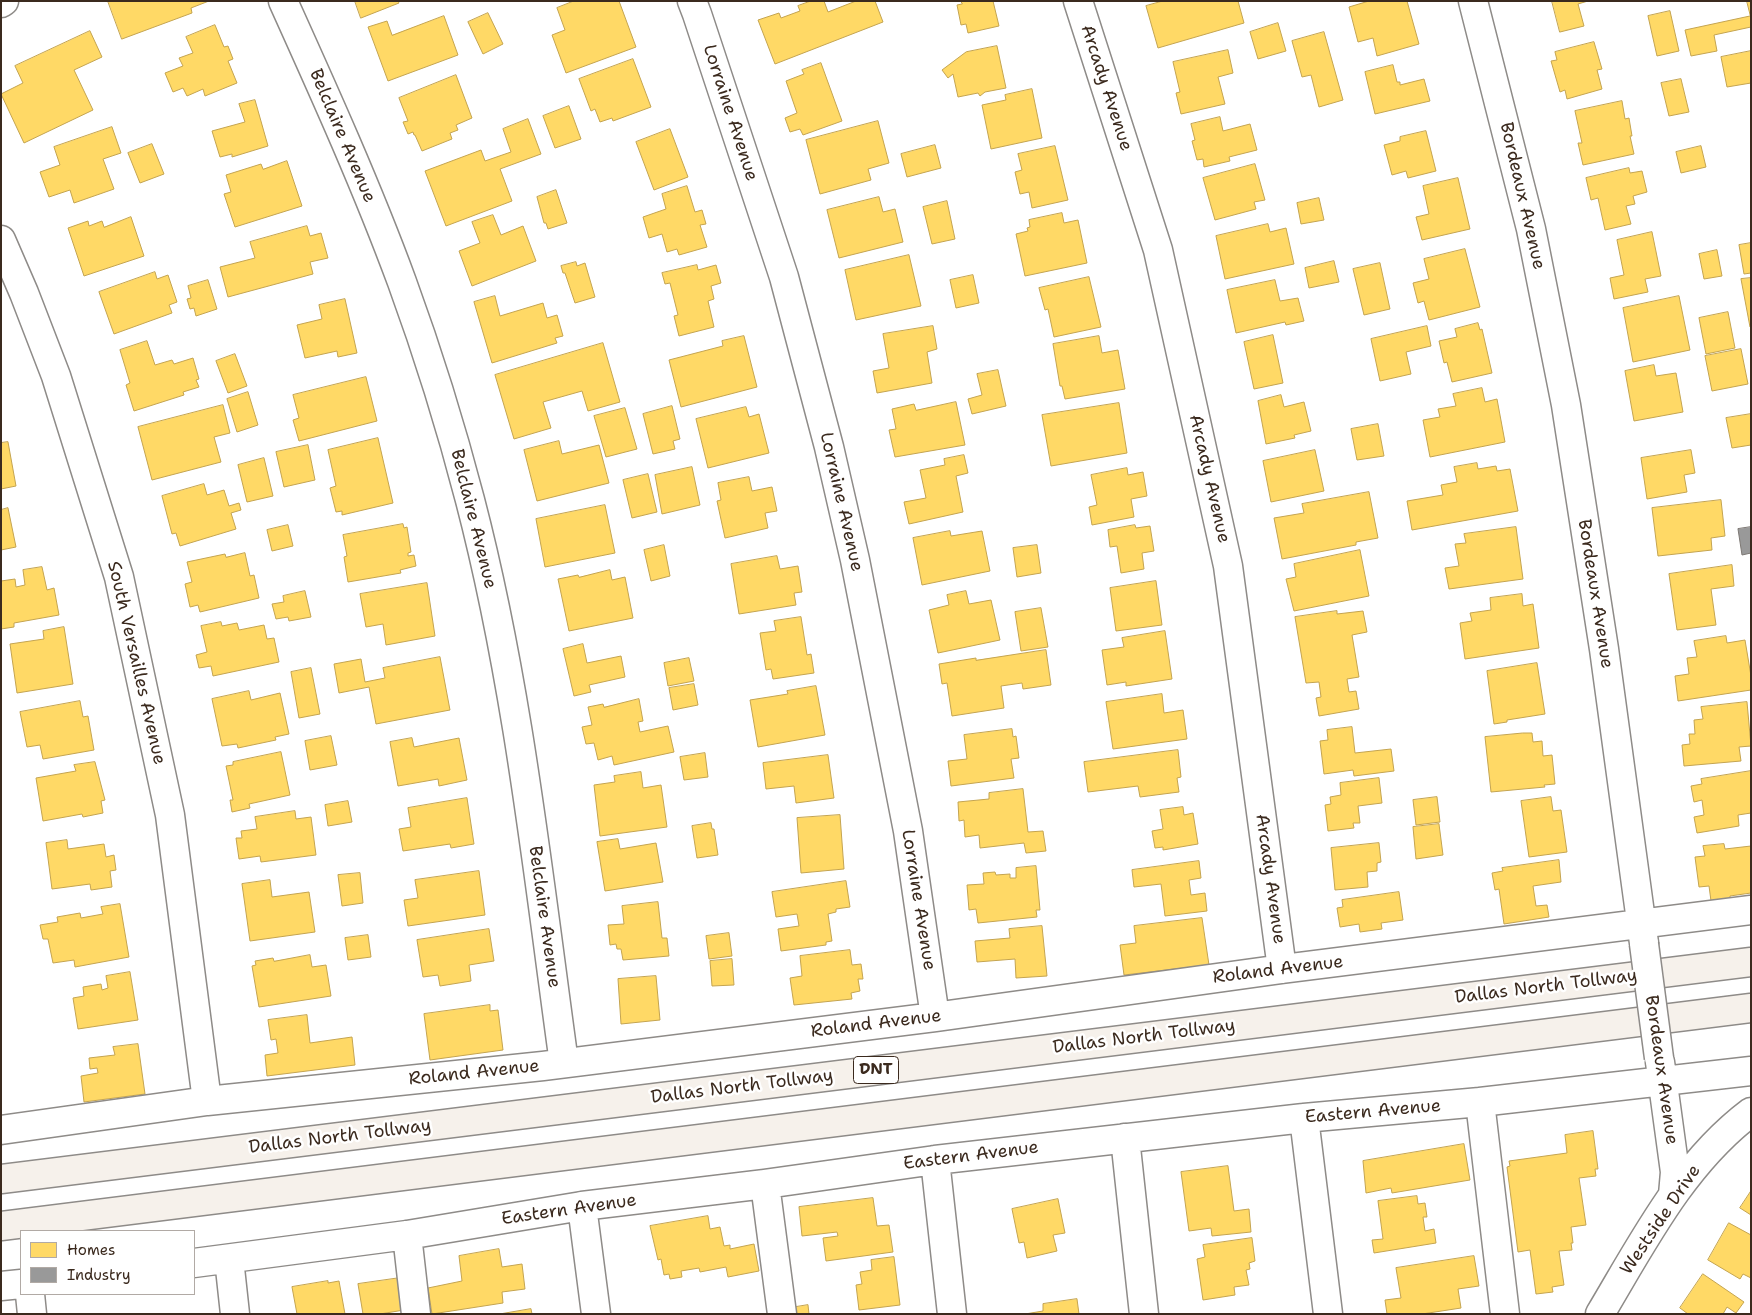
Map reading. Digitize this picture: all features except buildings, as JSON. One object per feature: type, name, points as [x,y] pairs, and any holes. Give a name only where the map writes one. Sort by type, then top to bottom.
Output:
[{"type":"highway","name":"Dallas North Tollway","points":[[1,1179],[1751,962]]},
{"type":"highway","points":[[1,1226],[1751,1008]]},
{"type":"street","name":"Belclaire Avenue","points":[[283,1],[348,147],[402,282],[440,394],[470,500],[494,605],[514,711],[564,1063]]},
{"type":"street","name":"Lorraine Avenue","points":[[692,1],[784,277],[829,447],[855,560],[908,832],[935,1017]]},
{"type":"street","name":"Arcady Avenue","points":[[1078,1],[1158,250],[1228,566],[1282,969]]},
{"type":"street","name":"Bordeaux Avenue","points":[[1473,1],[1531,229],[1566,405],[1604,649],[1675,1172],[1674,1195]]},
{"type":"street","name":"South Versailles Avenue","points":[[1,240],[56,376],[119,577],[170,815],[207,1101]]},
{"type":"street","name":"Roland Avenue","points":[[1,1130],[207,1101],[564,1063],[935,1017],[1282,969],[1643,935],[1751,910]]},
{"type":"street","name":"Eastern Avenue","points":[[195,1263],[407,1235],[582,1206],[765,1184],[935,1160],[1304,1118],[1480,1102],[1661,1070],[1751,1071]]},
{"type":"street","points":[[1480,1102],[1504,1314]]},
{"type":"street","name":"Westside Drive","points":[[1600,1314],[1674,1195],[1707,1153],[1735,1124],[1751,1112]]},
{"type":"street","points":[[1304,1118],[1328,1314]]},
{"type":"street","points":[[1125,1138],[1144,1314]]},
{"type":"street","points":[[935,1160],[952,1314]]},
{"type":"street","points":[[765,1184],[782,1314]]},
{"type":"street","points":[[582,1206],[596,1314]]},
{"type":"street","points":[[407,1235],[416,1314]]},
{"type":"street","points":[[229,1259],[235,1314]]},
{"type":"street","points":[[1,1286],[20,1284]]},
{"type":"street","points":[[30,1295],[32,1314]]}]
